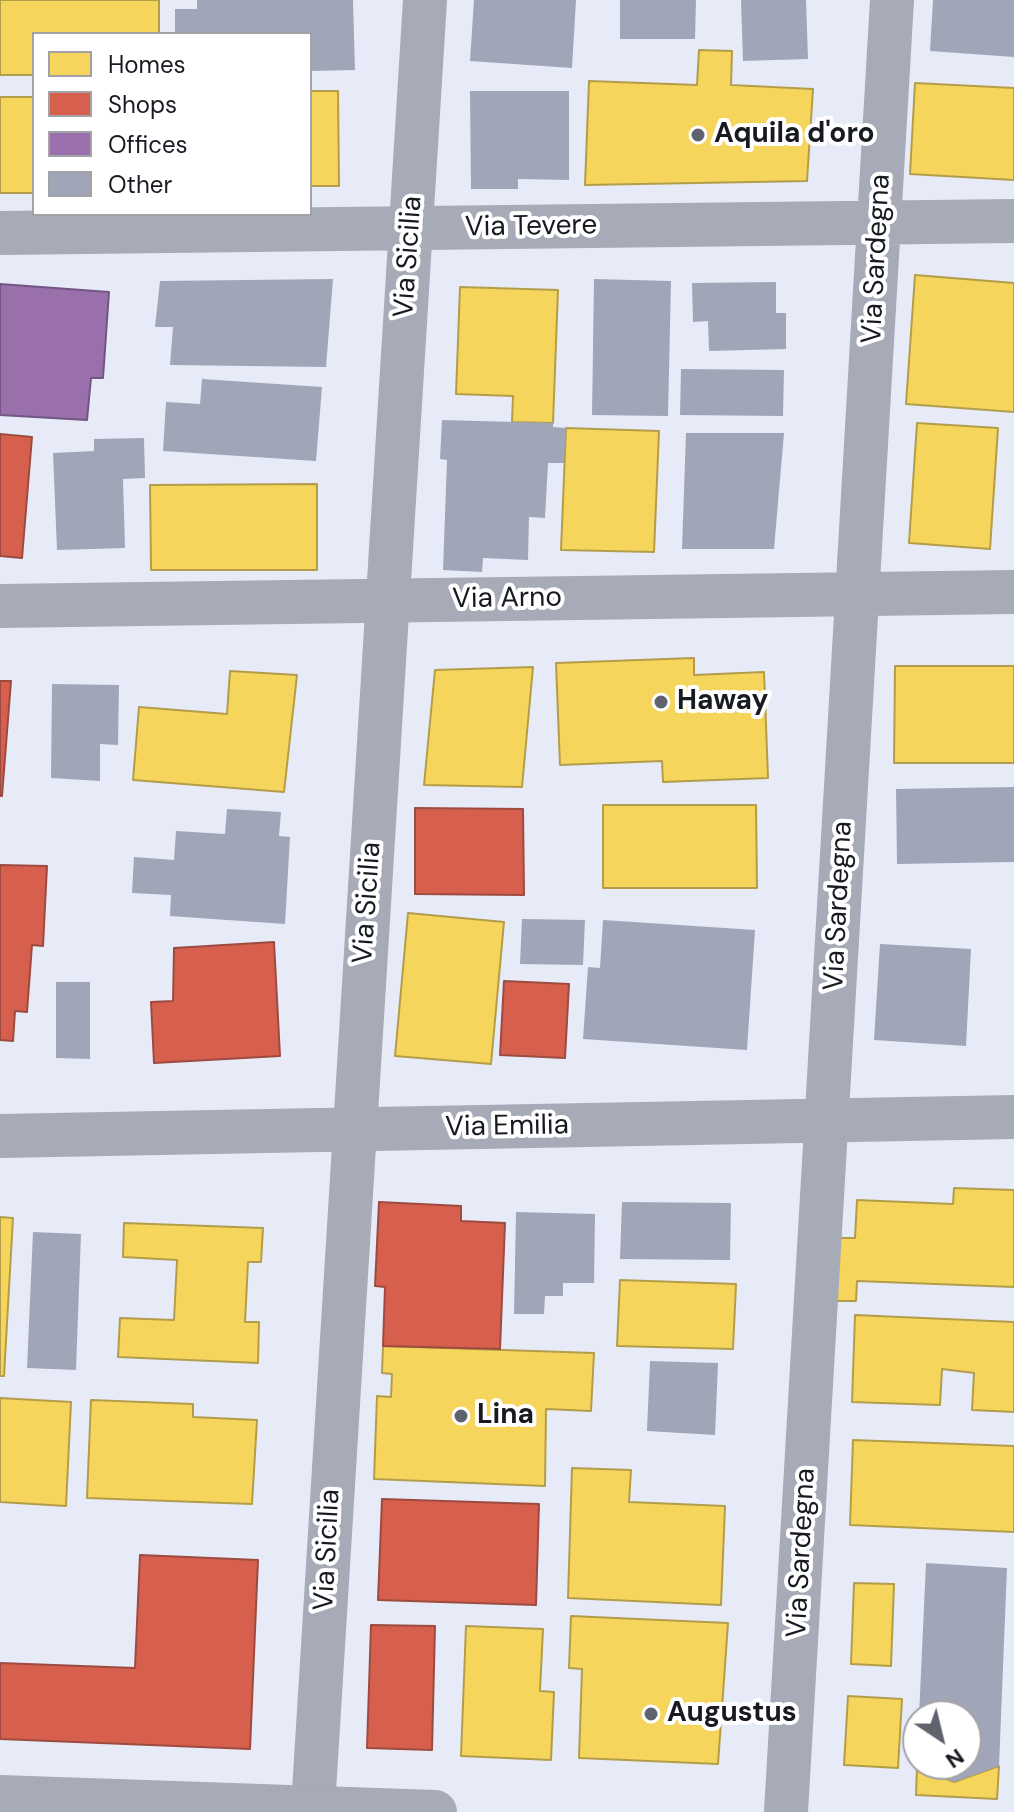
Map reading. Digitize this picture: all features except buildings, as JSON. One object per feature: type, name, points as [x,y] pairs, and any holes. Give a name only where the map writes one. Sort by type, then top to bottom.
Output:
[{"type":"street","name":"Via Sicilia","points":[[313,1807],[425,0]]},
{"type":"street","name":"Via Sardegna","points":[[786,1812],[892,0]]},
{"type":"street","name":"Via Tevere","points":[[0,233],[1014,221]]},
{"type":"street","name":"Via Arno","points":[[0,606],[1014,592]]},
{"type":"street","name":"Via Emilia","points":[[0,1136],[1014,1117]]},
{"type":"street","points":[[0,1797],[435,1812]]},
{"type":"place","name":"Aquila d'oro","points":[[698,135]]},
{"type":"place","name":"Haway","points":[[661,702]]},
{"type":"place","name":"Lina","points":[[461,1416]]},
{"type":"place","name":"Augustus","points":[[651,1714]]}]
